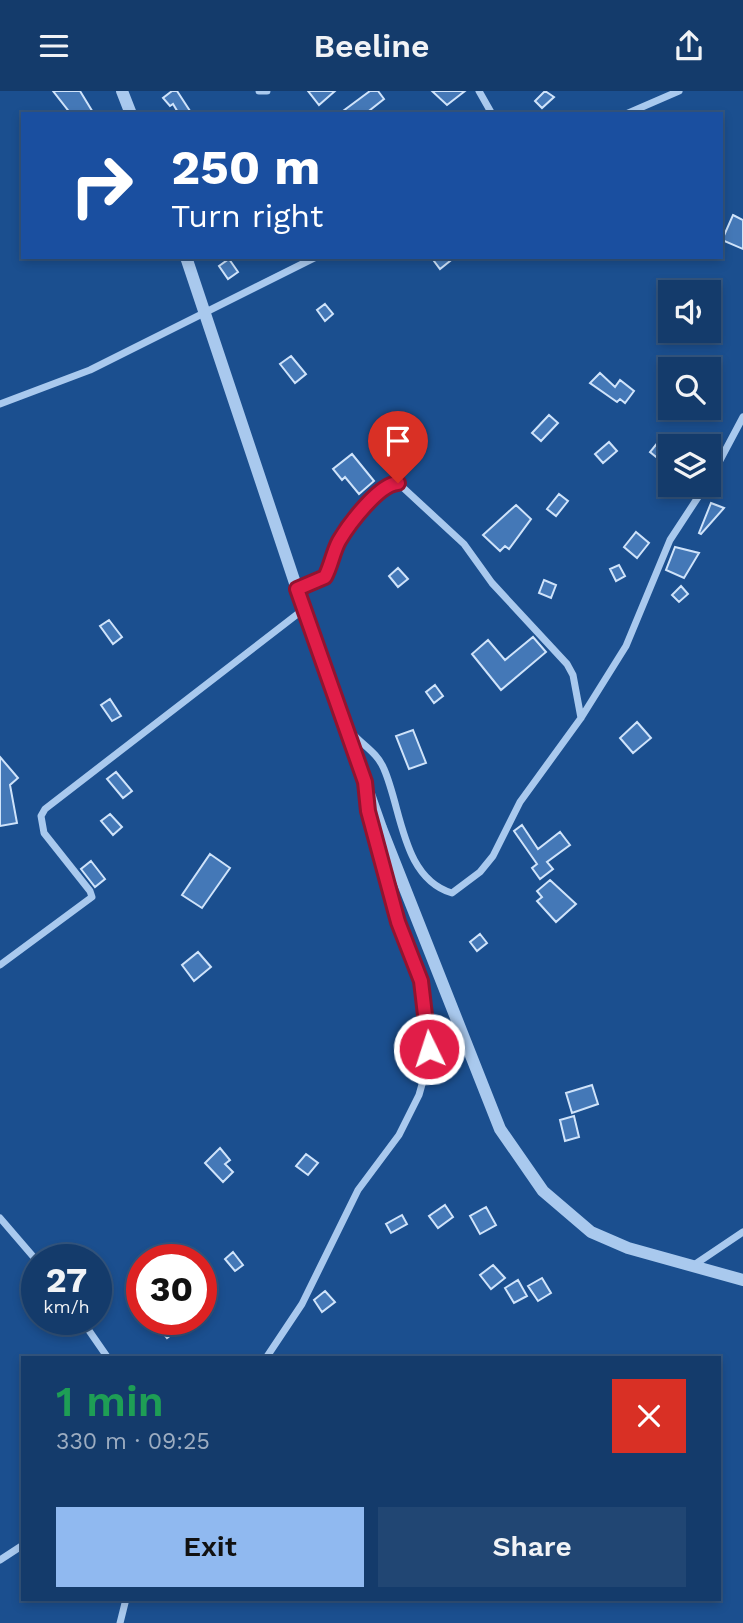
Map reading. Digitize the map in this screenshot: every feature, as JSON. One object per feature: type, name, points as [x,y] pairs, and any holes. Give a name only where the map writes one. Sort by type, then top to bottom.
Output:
[{"type":"street","points":[[122,91],[130,112]]},
{"type":"street","points":[[259,91],[267,91]]},
{"type":"street","points":[[479,91],[491,112]]},
{"type":"street","points":[[631,112],[679,91]]},
{"type":"street","points":[[187,259],[365,782],[442,989],[509,1146],[543,1191],[591,1232],[628,1248],[743,1280]]},
{"type":"street","points":[[0,404],[90,370],[312,259]]},
{"type":"street","points":[[721,458],[743,417]]},
{"type":"street","points":[[297,589],[325,577],[339,542],[377,491],[398,483],[464,544],[492,583],[567,664],[573,675],[581,718]]},
{"type":"street","points":[[346,726],[372,750],[385,770],[406,839],[423,875],[438,889],[452,893],[481,872],[493,856],[520,802],[581,718],[626,646],[670,540],[699,497]]},
{"type":"street","points":[[0,965],[92,897],[92,893],[44,833],[41,816],[45,809],[304,609]]},
{"type":"street","points":[[267,1356],[302,1304],[358,1190],[399,1135],[419,1094],[428,1063],[427,1012],[421,981],[398,922],[368,811],[365,782]]},
{"type":"street","points":[[0,1218],[22,1244]]},
{"type":"street","points":[[692,1267],[743,1232]]},
{"type":"street","points":[[92,1335],[107,1356]]},
{"type":"street","points":[[0,1560],[21,1546]]},
{"type":"street","points":[[120,1623],[125,1601]]},
{"type":"building","points":[[53,91],[80,91],[93,112],[69,112]]},
{"type":"building","points":[[172,91],[177,91],[191,112],[178,112],[173,104],[170,106],[163,98]]},
{"type":"building","points":[[308,91],[335,91],[319,105]]},
{"type":"building","points":[[370,91],[378,91],[384,99],[368,112],[342,112]]},
{"type":"building","points":[[432,91],[465,91],[447,105]]},
{"type":"building","points":[[545,91],[554,97],[542,108],[535,101]]},
{"type":"building","points":[[733,215],[743,220],[743,249],[723,240]]},
{"type":"building","points":[[229,259],[238,272],[228,279],[219,266]]},
{"type":"building","points":[[432,259],[452,259],[440,269]]},
{"type":"building","points":[[325,304],[333,314],[325,321],[317,310]]},
{"type":"building","points":[[291,356],[306,374],[295,383],[280,364]]},
{"type":"building","points":[[600,373],[615,387],[620,380],[634,391],[625,403],[620,399],[617,402],[590,383]]},
{"type":"building","points":[[549,415],[558,423],[541,441],[532,433]]},
{"type":"building","points":[[609,442],[617,451],[603,463],[595,454]]},
{"type":"building","points":[[658,442],[658,458],[650,452]]},
{"type":"building","points":[[352,454],[374,481],[359,494],[345,477],[342,480],[333,469]]},
{"type":"building","points":[[559,494],[568,501],[556,516],[547,509]]},
{"type":"building","points":[[711,503],[724,508],[701,534],[699,533]]},
{"type":"building","points":[[516,505],[531,519],[509,549],[505,546],[500,551],[483,535]]},
{"type":"building","points":[[636,532],[649,543],[637,558],[624,547]]},
{"type":"building","points":[[675,547],[699,553],[684,578],[666,570]]},
{"type":"building","points":[[619,565],[625,576],[616,581],[610,569]]},
{"type":"building","points":[[398,568],[408,579],[398,587],[389,576]]},
{"type":"building","points":[[544,580],[556,585],[551,598],[539,593]]},
{"type":"building","points":[[681,586],[688,594],[679,602],[672,595]]},
{"type":"building","points":[[109,620],[122,637],[113,644],[100,626]]},
{"type":"building","points":[[533,637],[546,652],[501,690],[472,654],[488,640],[505,660]]},
{"type":"building","points":[[435,685],[443,696],[434,703],[426,692]]},
{"type":"building","points":[[110,699],[121,716],[112,721],[101,705]]},
{"type":"building","points":[[637,722],[651,738],[633,753],[620,738]]},
{"type":"building","points":[[413,730],[426,763],[409,769],[396,736]]},
{"type":"building","points":[[0,757],[18,778],[10,785],[17,823],[0,826]]},
{"type":"building","points":[[116,772],[132,791],[123,798],[107,779]]},
{"type":"building","points":[[110,814],[122,827],[113,835],[101,821]]},
{"type":"building","points":[[522,825],[538,849],[560,832],[570,845],[547,862],[553,869],[540,879],[532,868],[537,864],[514,831]]},
{"type":"building","points":[[210,854],[230,868],[202,908],[182,895]]},
{"type":"building","points":[[91,861],[105,879],[95,887],[81,869]]},
{"type":"building","points":[[550,880],[576,904],[556,922],[537,901],[542,897],[537,891]]},
{"type":"building","points":[[480,934],[487,943],[477,951],[470,942]]},
{"type":"building","points":[[198,952],[211,967],[194,981],[182,965]]},
{"type":"building","points":[[592,1085],[598,1104],[572,1113],[566,1093]]},
{"type":"building","points":[[574,1116],[579,1137],[565,1141],[560,1120]]},
{"type":"building","points":[[220,1148],[230,1160],[225,1164],[233,1172],[223,1182],[205,1163]]},
{"type":"building","points":[[306,1154],[318,1163],[308,1175],[296,1166]]},
{"type":"building","points":[[445,1205],[453,1217],[438,1228],[429,1216]]},
{"type":"building","points":[[486,1207],[496,1225],[480,1234],[470,1216]]},
{"type":"building","points":[[402,1215],[407,1224],[391,1233],[386,1224]]},
{"type":"building","points":[[233,1252],[243,1265],[235,1271],[225,1259]]},
{"type":"building","points":[[493,1265],[505,1278],[491,1289],[480,1275]]},
{"type":"building","points":[[542,1278],[551,1293],[538,1301],[528,1286]]},
{"type":"building","points":[[518,1280],[527,1296],[514,1303],[505,1288]]},
{"type":"building","points":[[325,1291],[335,1302],[322,1312],[314,1300]]},
{"type":"route","points":[[398,483],[383,486],[377,491],[339,542],[325,577],[321,581],[297,589],[365,782],[368,811],[398,922],[421,981],[427,1012],[429,1049]]}]
